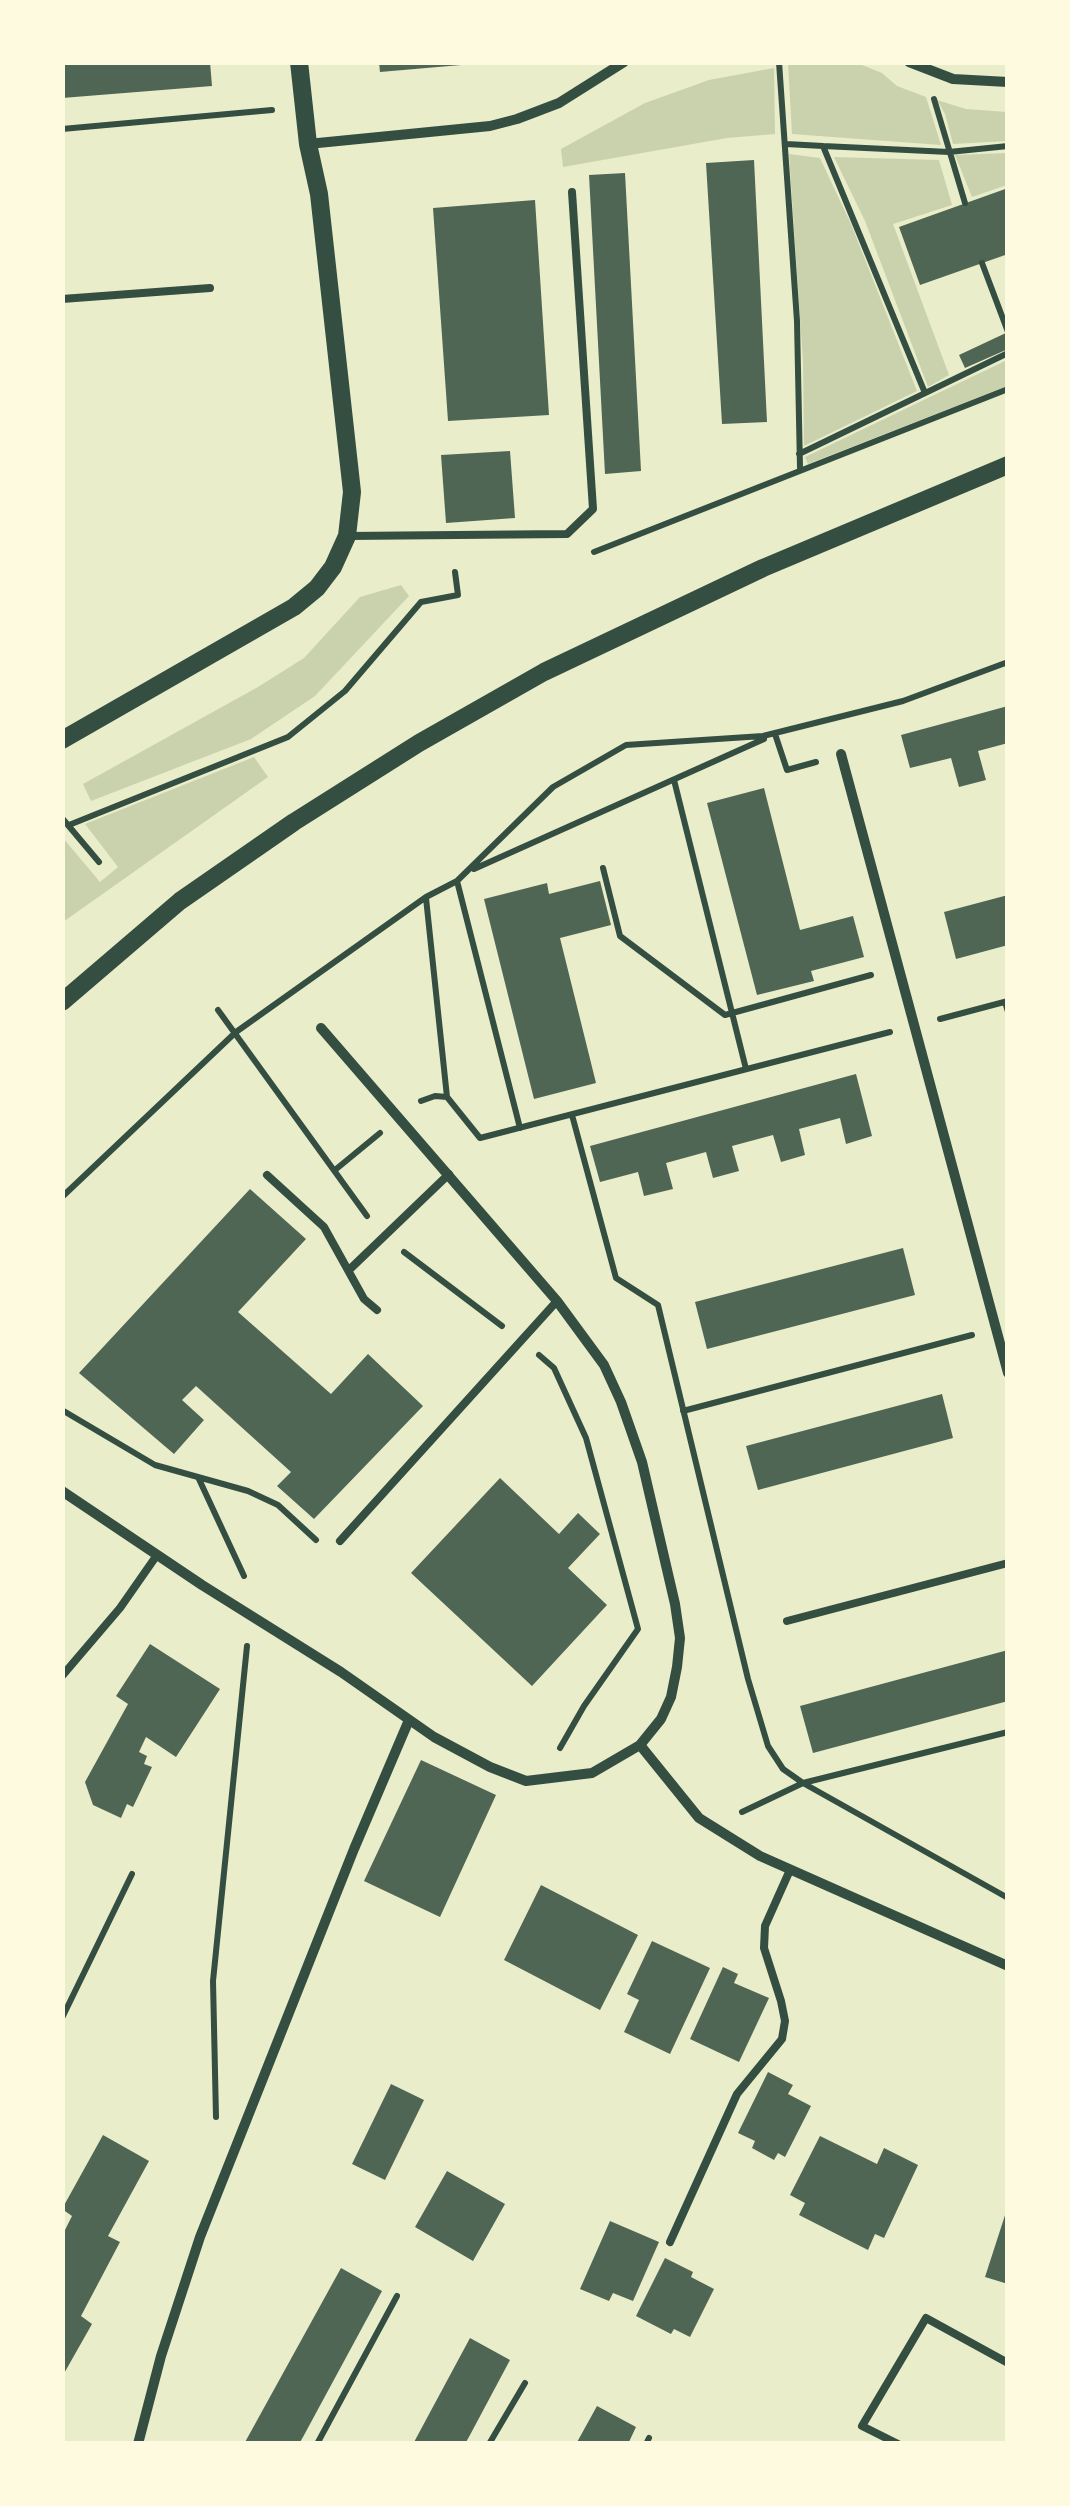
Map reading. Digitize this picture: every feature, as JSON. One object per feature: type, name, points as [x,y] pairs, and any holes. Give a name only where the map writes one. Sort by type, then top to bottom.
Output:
[{"type":"street","points":[[62,740],[294,608],[325,578],[347,536],[352,492],[319,194],[308,144],[299,62]]},
{"type":"street","points":[[308,144],[517,120],[559,103],[624,62]]},
{"type":"street","points":[[912,64],[953,79],[1008,82]]},
{"type":"street","points":[[62,1002],[180,901],[294,822],[529,681],[762,568],[1008,465]]},
{"type":"street","points":[[841,754],[1008,1373]]},
{"type":"street","points":[[62,1491],[434,1737],[490,1768],[526,1781],[592,1772],[640,1745],[661,1719],[670,1697],[680,1638],[676,1604],[642,1462],[604,1365],[558,1301],[321,1028]]},
{"type":"street","points":[[138,2444],[161,2356],[200,2237],[354,1849],[410,1720]]},
{"type":"street","points":[[640,1745],[700,1818],[760,1856],[1008,1966]]},
{"type":"lane","points":[[347,536],[567,534],[594,510],[572,192]]},
{"type":"lane","points":[[62,299],[210,288]]},
{"type":"lane","points":[[349,1270],[448,1174]]},
{"type":"lane","points":[[267,1176],[324,1227],[364,1298],[377,1310]]},
{"type":"lane","points":[[340,1541],[558,1301]]},
{"type":"lane","points":[[62,1676],[120,1608],[157,1555]]},
{"type":"lane","points":[[787,1621],[1008,1563]]},
{"type":"lane","points":[[670,2242],[736,2094],[782,2039],[785,2021],[764,1948],[764,1926],[790,1870]]},
{"type":"lane","points":[[898,2444],[862,2426],[926,2318],[1008,2363]]},
{"type":"path","points":[[779,62],[797,322],[800,468]]},
{"type":"path","points":[[912,64],[934,99],[965,203]]},
{"type":"path","points":[[62,129],[304,107]]},
{"type":"path","points":[[786,144],[949,152],[1008,146]]},
{"type":"path","points":[[823,146],[925,393]]},
{"type":"path","points":[[982,263],[1008,332]]},
{"type":"path","points":[[799,454],[1008,353]]},
{"type":"path","points":[[594,552],[1008,389]]},
{"type":"path","points":[[69,825],[288,737],[344,691],[422,602],[458,596],[456,572]]},
{"type":"path","points":[[62,1197],[236,1032],[426,896],[457,881],[553,787],[626,744],[778,733],[903,700],[1008,662]]},
{"type":"path","points":[[778,733],[787,770],[841,754]]},
{"type":"path","points":[[468,871],[778,733]]},
{"type":"path","points":[[674,780],[746,1070]]},
{"type":"path","points":[[62,818],[99,862]]},
{"type":"path","points":[[602,868],[620,936],[724,1015],[900,967]]},
{"type":"path","points":[[457,881],[520,1128]]},
{"type":"path","points":[[426,896],[447,1097],[480,1138],[1006,1001],[1008,1012]]},
{"type":"path","points":[[335,1170],[416,1103],[435,1096],[447,1097]]},
{"type":"path","points":[[572,1115],[616,1278],[658,1305],[757,1717],[768,1746],[783,1769],[803,1784],[1008,1898]]},
{"type":"path","points":[[683,1411],[996,1329]]},
{"type":"path","points":[[62,1410],[155,1465],[248,1491],[278,1505],[327,1551],[340,1541]]},
{"type":"path","points":[[198,1477],[253,1593],[213,1980],[216,2135]]},
{"type":"path","points":[[720,1831],[742,1812],[803,1784],[1008,1732]]},
{"type":"path","points":[[62,2018],[132,1874]]},
{"type":"path","points":[[317,2444],[396,2296]]},
{"type":"path","points":[[490,2444],[525,2383]]},
{"type":"green space","points":[[788,63],[857,63],[882,73],[897,86],[926,97],[941,145],[792,134]]},
{"type":"green space","points":[[774,68],[775,134],[727,138],[563,167],[561,149],[645,103],[709,80]]},
{"type":"green space","points":[[937,100],[966,109],[1007,112],[1007,141],[953,144]]},
{"type":"green space","points":[[1007,153],[1007,185],[972,197],[955,155]]},
{"type":"green space","points":[[789,154],[820,158],[851,224],[917,391],[804,446],[803,363]]},
{"type":"green space","points":[[834,157],[939,160],[952,205],[893,224],[949,375],[928,387],[865,221]]},
{"type":"green space","points":[[1007,360],[1007,386],[808,464],[805,457]]},
{"type":"green space","points":[[401,585],[409,596],[315,696],[251,739],[91,801],[83,784],[304,658],[360,597]]},
{"type":"green space","points":[[254,757],[268,777],[63,922],[63,838],[100,882],[118,867],[85,824]]},
{"type":"building","points":[[62,62],[210,62],[212,86],[62,98]]},
{"type":"building","points":[[379,62],[461,62],[461,65],[380,72]]},
{"type":"building","points":[[754,160],[767,422],[722,424],[706,163]]},
{"type":"building","points":[[625,173],[641,471],[605,474],[589,175]]},
{"type":"building","points":[[1008,188],[1008,254],[920,285],[899,227]]},
{"type":"building","points":[[535,200],[549,415],[448,421],[433,208]]},
{"type":"building","points":[[1008,332],[1008,349],[965,368],[959,355]]},
{"type":"building","points":[[510,451],[515,518],[446,523],[441,455]]},
{"type":"building","points":[[1008,706],[1008,743],[978,751],[986,780],[959,787],[951,758],[910,768],[901,735]]},
{"type":"building","points":[[764,788],[800,930],[853,916],[864,957],[811,971],[814,981],[757,995],[707,803]]},
{"type":"building","points":[[600,881],[611,925],[560,938],[596,1083],[534,1099],[484,899],[547,883],[549,894]]},
{"type":"building","points":[[1008,895],[1008,945],[956,959],[944,912]]},
{"type":"building","points":[[856,1074],[872,1136],[846,1144],[840,1118],[799,1129],[805,1155],[781,1162],[773,1135],[732,1146],[739,1171],[713,1178],[706,1152],[666,1163],[673,1189],[644,1196],[638,1172],[600,1182],[590,1146]]},
{"type":"building","points":[[250,1189],[306,1239],[238,1312],[331,1394],[368,1354],[423,1406],[314,1519],[277,1486],[291,1472],[196,1386],[182,1400],[204,1420],[174,1454],[79,1373]]},
{"type":"building","points":[[903,1248],[915,1295],[707,1349],[695,1302]]},
{"type":"building","points":[[942,1394],[953,1438],[758,1490],[746,1446]]},
{"type":"building","points":[[500,1478],[559,1534],[578,1513],[600,1534],[568,1568],[607,1605],[532,1686],[411,1573]]},
{"type":"building","points":[[150,1644],[220,1689],[176,1757],[146,1737],[139,1752],[147,1756],[144,1764],[152,1767],[133,1807],[127,1804],[121,1818],[93,1805],[85,1782],[128,1704],[116,1696]]},
{"type":"building","points":[[1008,1650],[1008,1701],[813,1753],[800,1706]]},
{"type":"building","points":[[421,1760],[496,1795],[440,1917],[364,1881]]},
{"type":"building","points":[[541,1885],[638,1935],[600,2010],[504,1960]]},
{"type":"building","points":[[652,1941],[710,1968],[670,2054],[624,2032],[639,2000],[627,1994]]},
{"type":"building","points":[[723,1967],[738,1974],[734,1983],[769,1998],[739,2062],[690,2039]]},
{"type":"building","points":[[768,2072],[793,2085],[788,2094],[811,2106],[785,2157],[778,2153],[774,2160],[752,2148],[755,2141],[738,2133]]},
{"type":"building","points":[[391,2084],[424,2100],[385,2180],[352,2164]]},
{"type":"building","points":[[103,2135],[149,2161],[108,2236],[120,2242],[81,2316],[92,2324],[62,2377],[62,2236],[72,2216],[62,2209]]},
{"type":"building","points":[[820,2136],[877,2164],[884,2148],[918,2165],[884,2238],[875,2234],[868,2250],[799,2215],[805,2203],[790,2195]]},
{"type":"building","points":[[447,2171],[505,2204],[473,2261],[415,2227]]},
{"type":"building","points":[[1008,2209],[1008,2284],[985,2277]]},
{"type":"building","points":[[610,2221],[659,2242],[633,2301],[613,2293],[609,2301],[580,2289]]},
{"type":"building","points":[[665,2258],[693,2272],[691,2277],[714,2289],[690,2337],[674,2329],[671,2334],[636,2316]]},
{"type":"building","points":[[341,2268],[382,2291],[303,2437],[299,2444],[244,2444]]},
{"type":"building","points":[[470,2338],[510,2360],[470,2435],[465,2444],[413,2444]]},
{"type":"building","points":[[597,2406],[636,2427],[628,2444],[576,2444]]}]
